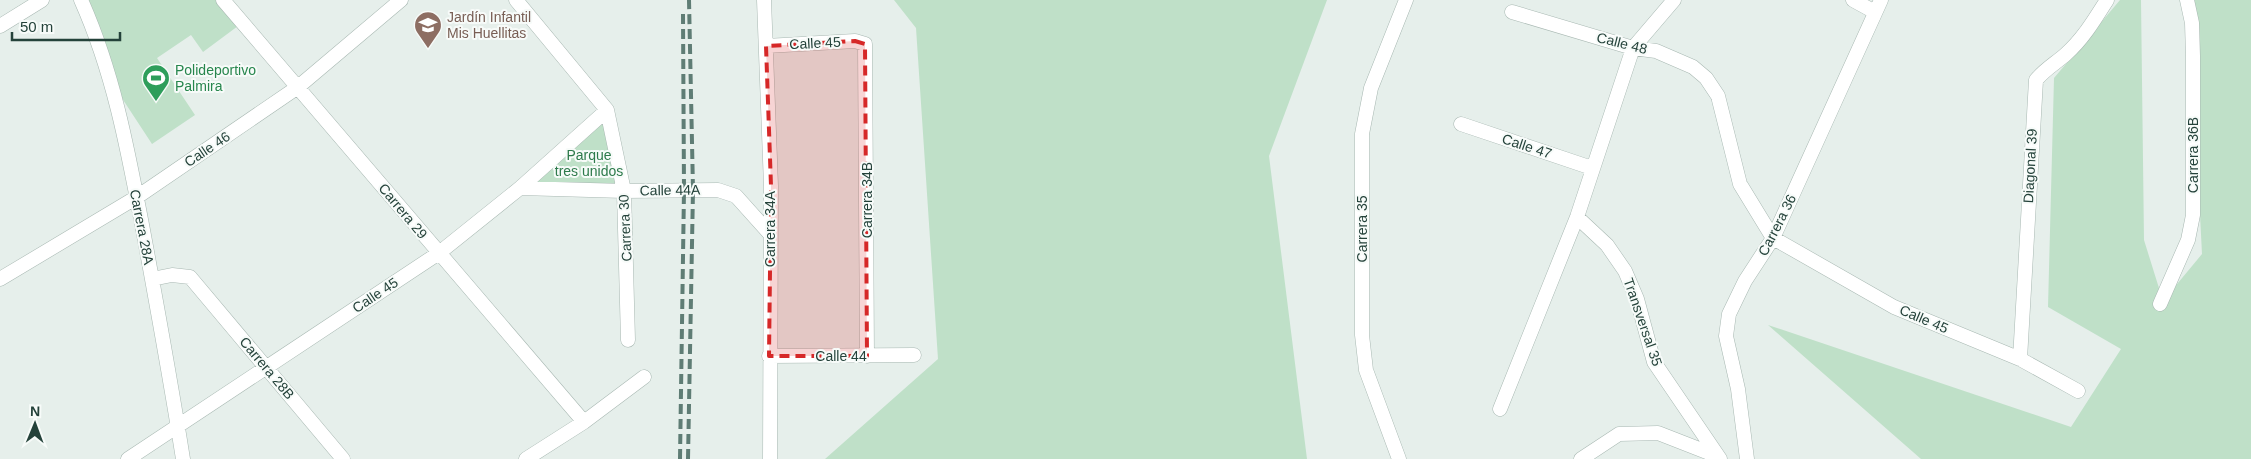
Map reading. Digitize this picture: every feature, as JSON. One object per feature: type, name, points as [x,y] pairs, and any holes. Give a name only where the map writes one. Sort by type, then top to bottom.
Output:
[{"type":"street","points":[[0,26],[42,0]]},
{"type":"street","name":"Carrera 28A","points":[[80,0],[98,39],[120,116],[137,196],[183,459]]},
{"type":"street","name":"Carrera 29","points":[[223,0],[584,422]]},
{"type":"street","name":"Calle 46","points":[[0,279],[137,196],[298,87],[400,0]]},
{"type":"street","name":"Carrera 30","points":[[516,0],[607,110],[624,191],[628,340]]},
{"type":"street","name":"Carrera 34A","points":[[764,0],[770,234],[770,459]]},
{"type":"street","name":"Carrera 35","points":[[1399,459],[1374,396],[1365,361],[1362,335],[1362,134],[1371,88],[1406,0]]},
{"type":"street","points":[[1500,409],[1577,217],[1632,48],[1674,0]]},
{"type":"street","points":[[1853,0],[1878,6]]},
{"type":"street","name":"Diagonal 39","points":[[2020,359],[2036,80],[2043,70],[2067,54],[2089,27],[2107,0]]},
{"type":"street","name":"Carrera 36B","points":[[2160,304],[2188,240],[2193,214],[2193,56],[2192,23],[2187,0]]},
{"type":"street","name":"Carrera 36","points":[[1747,459],[1738,389],[1726,336],[1729,314],[1745,281],[1773,238],[1878,6]]},
{"type":"street","name":"Calle 48","points":[[1512,12],[1632,48],[1656,51],[1693,66],[1706,78],[1718,96],[1740,184],[1773,238]]},
{"type":"street","name":"Calle 45","points":[[766,46],[855,41],[865,44]]},
{"type":"street","name":"Carrera 34B","points":[[865,44],[867,356]]},
{"type":"street","name":"Calle 45","points":[[128,459],[178,428],[439,253],[520,188],[607,110]]},
{"type":"street","name":"Calle 47","points":[[1461,124],[1592,168]]},
{"type":"street","name":"Calle 44A","points":[[520,188],[624,191],[710,190],[727,192],[736,196],[770,234]]},
{"type":"street","name":"Transversal 35","points":[[1577,217],[1607,245],[1625,270],[1637,299],[1654,362],[1718,458]]},
{"type":"street","name":"Calle 45","points":[[1773,238],[1894,307],[2020,359],[2078,391]]},
{"type":"street","name":"Carrera 28B","points":[[152,279],[172,276],[190,277],[343,459]]},
{"type":"street","name":"Calle 44","points":[[769,356],[914,355]]},
{"type":"street","points":[[526,459],[584,422],[644,377]]},
{"type":"street","points":[[1581,459],[1619,434],[1658,433],[1718,458]]},
{"type":"highlighted area","points":[[855,41],[865,44],[867,356],[769,356],[771,186],[766,46]]},
{"type":"green space","points":[[81,0],[218,0],[238,26],[203,52],[191,35],[157,58],[195,115],[152,144],[114,86]]},
{"type":"green space","points":[[894,0],[1327,0],[1269,156],[1307,459],[825,459],[938,359],[916,28]]},
{"type":"green space","points":[[2120,0],[2141,0],[2144,240],[2163,301],[2202,254],[2189,0],[2251,0],[2251,459],[1921,459],[1768,325],[2071,427],[2121,349],[2048,307],[2054,78]]},
{"type":"green space","name":"Parque tres unidos","points":[[605,118],[619,187],[530,184]]},
{"type":"railway","points":[[688,459],[693,190],[689,0]]},
{"type":"railway","points":[[680,459],[684,190],[683,14]]},
{"type":"place","name":"Jardín Infantil Mis Huellitas","points":[[428,49]]},
{"type":"place","name":"Polideportivo Palmira","points":[[156,102]]}]
